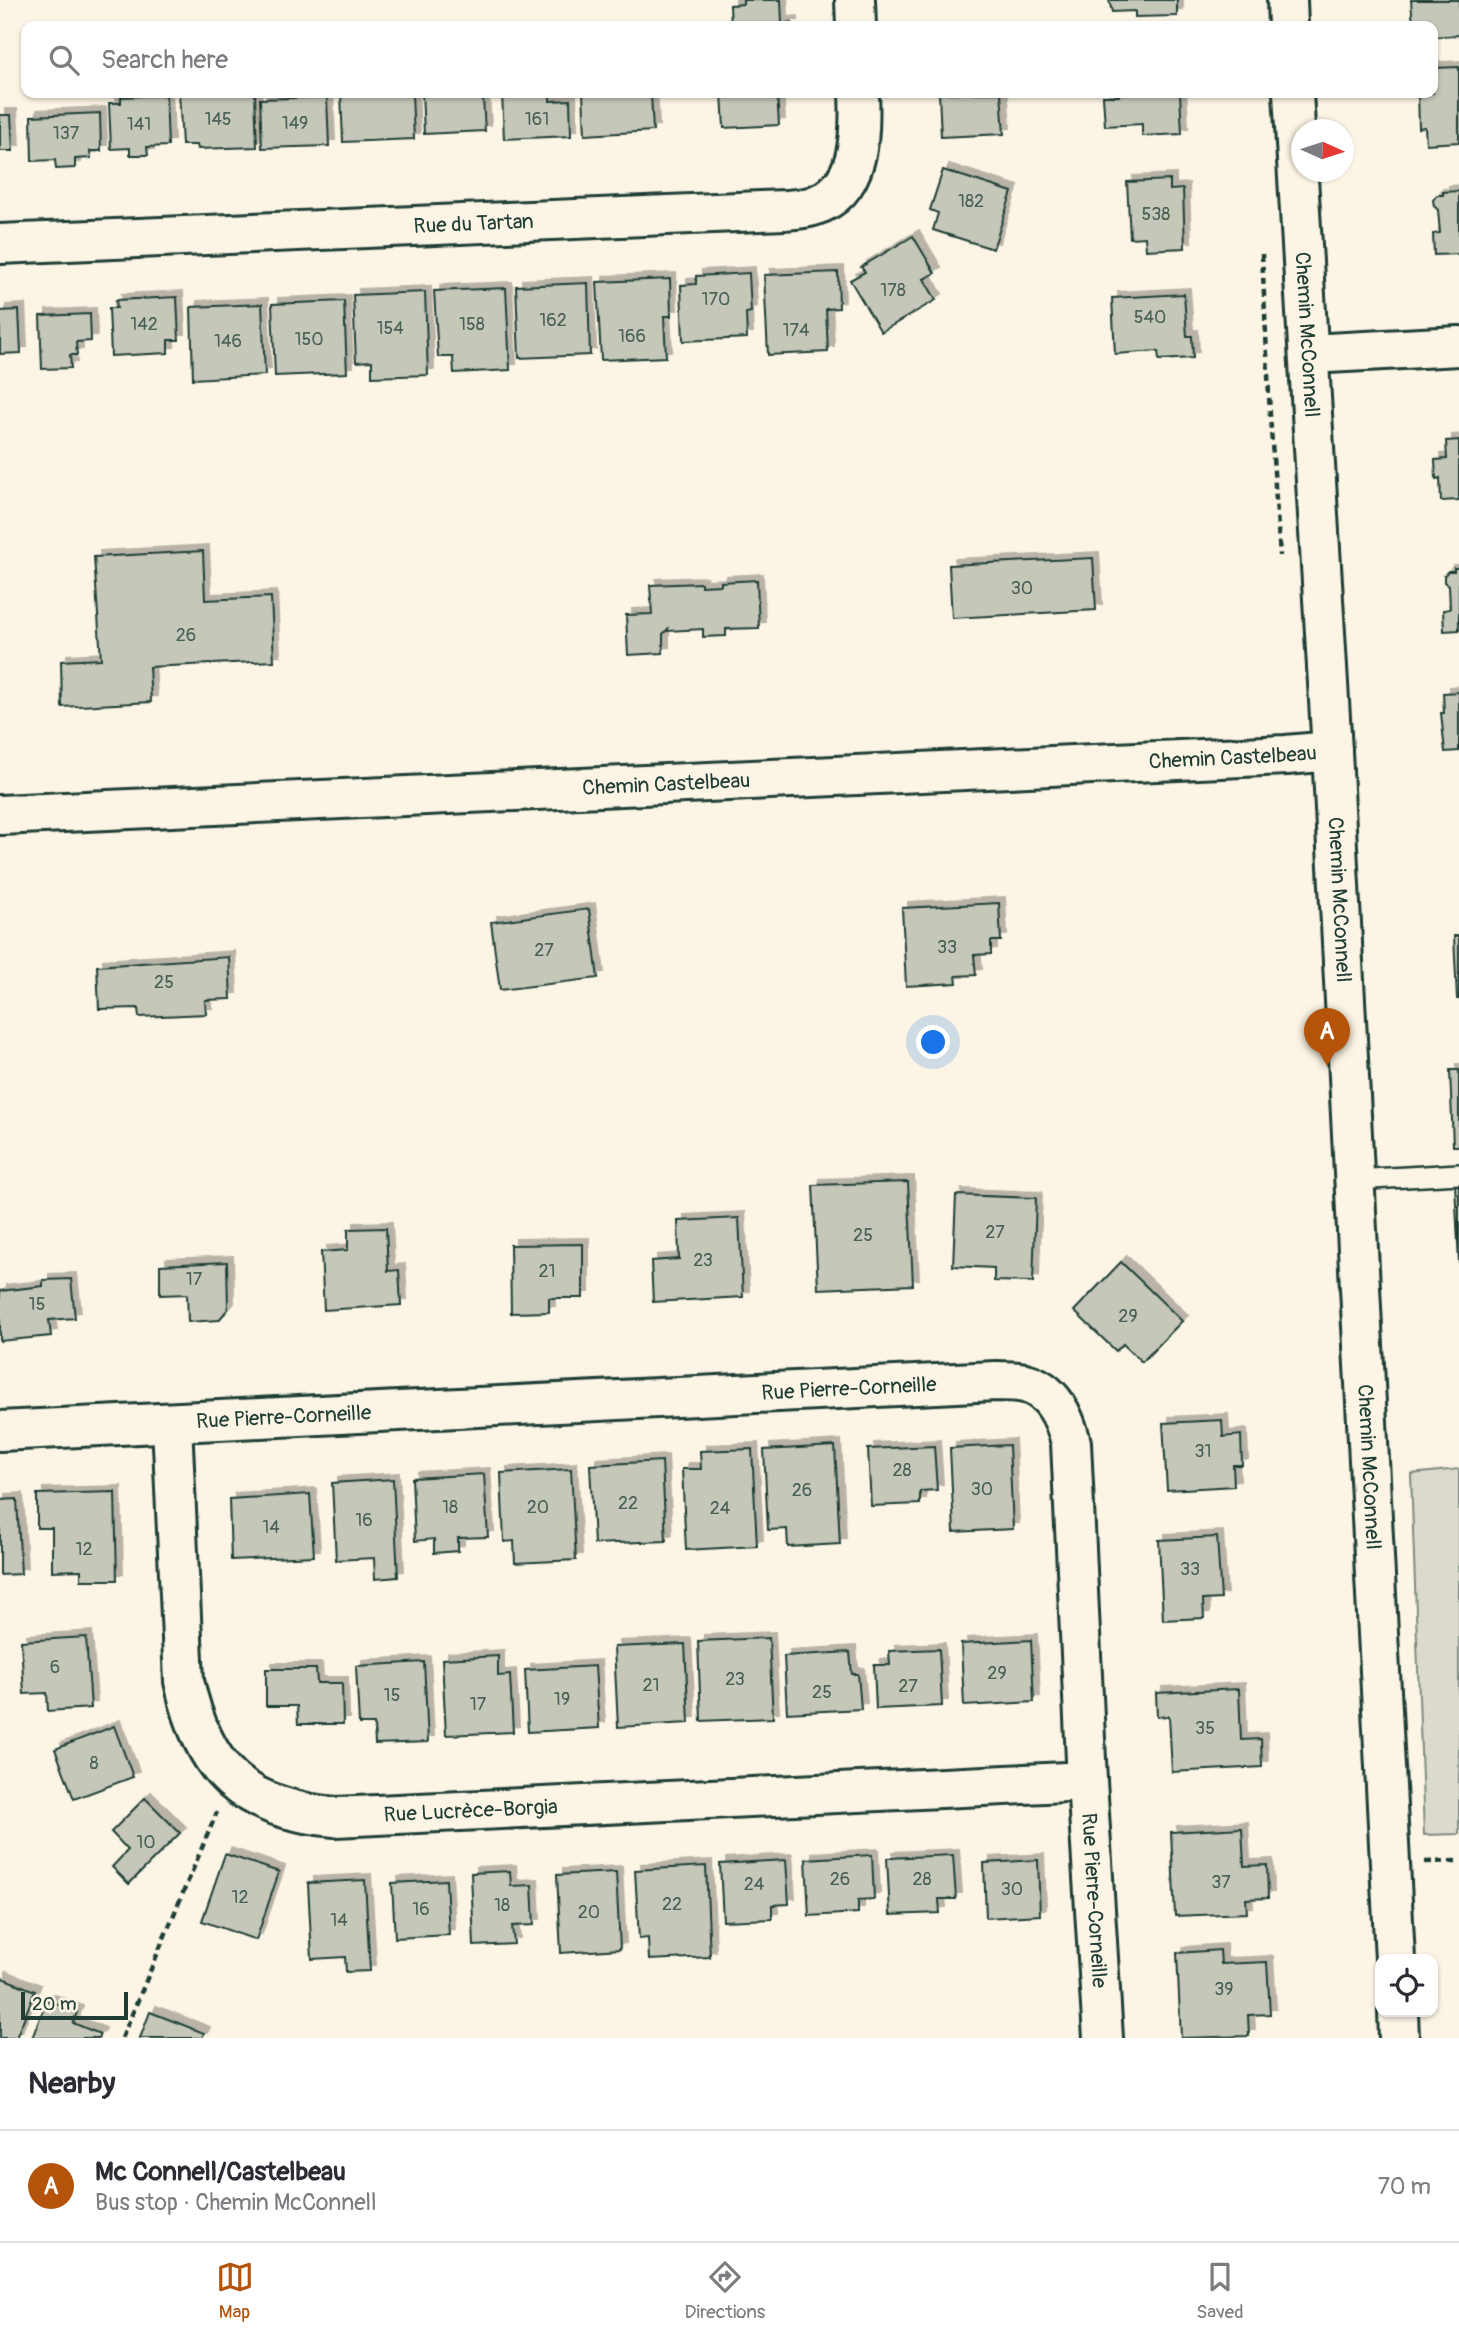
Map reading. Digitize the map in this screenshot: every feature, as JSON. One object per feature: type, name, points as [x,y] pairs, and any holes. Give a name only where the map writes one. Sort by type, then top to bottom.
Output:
[{"type":"street","points":[[855,0],[856,21]]},
{"type":"street","points":[[1287,0],[1289,21]]},
{"type":"street","name":"Rue du Tartan","points":[[0,244],[771,211],[814,206],[833,195],[849,178],[857,155],[859,98]]},
{"type":"street","name":"Chemin McConnell","points":[[1293,98],[1332,751],[1395,1954]]},
{"type":"street","points":[[1309,354],[1459,346]]},
{"type":"street","name":"Chemin Castelbeau","points":[[0,816],[1332,751]]},
{"type":"street","name":"Rue Pierre-Corneille","points":[[0,1432],[996,1381],[1026,1383],[1048,1395],[1065,1418],[1071,1443],[1087,1781],[1103,2038]]},
{"type":"street","name":"Rue Lucrèce-Borgia","points":[[172,1424],[184,1681],[191,1713],[203,1744],[231,1779],[265,1803],[300,1814],[335,1817],[1087,1781]]},
{"type":"street","points":[[1398,2017],[1399,2038]]},
{"type":"lane","points":[[1354,1180],[1459,1174]]},
{"type":"path","points":[[122,2038],[231,1779]]},
{"type":"shaded area","points":[[1459,1469],[1459,1834],[1424,1835],[1411,1474]]},
{"type":"building","points":[[743,0],[781,0],[782,21],[731,21],[730,5],[743,4]]},
{"type":"building","points":[[1109,0],[1177,0],[1177,16],[1135,17],[1135,11],[1112,12]]},
{"type":"building","points":[[1411,0],[1459,0],[1459,35],[1438,37],[1438,21],[1413,21]]},
{"type":"building","points":[[1459,67],[1459,142],[1426,144],[1425,127],[1419,128],[1418,98],[1438,98],[1438,68]]},
{"type":"building","points":[[121,98],[166,98],[168,146],[147,147],[148,155],[130,155],[130,148],[111,149],[109,103],[121,103]]},
{"type":"building","points":[[179,98],[255,98],[257,147],[198,149],[197,145],[182,145]]},
{"type":"building","points":[[327,98],[329,146],[262,148],[260,99]]},
{"type":"building","points":[[341,98],[412,98],[414,139],[343,142]]},
{"type":"building","points":[[422,98],[483,98],[485,131],[424,134]]},
{"type":"building","points":[[502,98],[570,100],[571,136],[504,139]]},
{"type":"building","points":[[583,98],[651,98],[653,131],[585,135]]},
{"type":"building","points":[[722,98],[777,98],[779,125],[724,128]]},
{"type":"building","points":[[939,98],[1001,98],[1004,134],[941,137]]},
{"type":"building","points":[[1103,98],[1180,98],[1182,134],[1142,136],[1142,124],[1105,126]]},
{"type":"building","points":[[100,113],[101,151],[90,151],[91,158],[75,159],[75,168],[56,169],[55,160],[32,161],[31,116]]},
{"type":"building","points":[[0,115],[11,115],[13,151],[0,151]]},
{"type":"building","points":[[943,170],[1012,192],[993,249],[933,230],[938,213],[930,210]]},
{"type":"building","points":[[1170,180],[1170,190],[1183,189],[1185,248],[1146,250],[1145,237],[1130,238],[1127,182]]},
{"type":"building","points":[[1459,191],[1459,254],[1434,255],[1433,234],[1440,233],[1438,210],[1433,200],[1437,195],[1443,195],[1443,192]]},
{"type":"building","points":[[913,236],[935,273],[924,279],[936,300],[881,332],[850,280],[865,272],[861,267]]},
{"type":"building","points":[[838,272],[839,308],[826,309],[828,352],[768,355],[764,275]]},
{"type":"building","points":[[749,273],[751,312],[746,313],[747,338],[683,341],[681,285],[696,284],[696,276]]},
{"type":"building","points":[[670,279],[671,316],[664,316],[666,357],[601,360],[597,282]]},
{"type":"building","points":[[588,283],[590,355],[519,358],[516,286]]},
{"type":"building","points":[[506,288],[510,370],[454,373],[453,357],[438,357],[434,291]]},
{"type":"building","points":[[425,292],[428,375],[372,377],[372,361],[356,362],[353,295]]},
{"type":"building","points":[[1184,294],[1187,336],[1192,336],[1193,358],[1159,360],[1158,351],[1115,354],[1112,298]]},
{"type":"building","points":[[177,297],[179,340],[168,340],[168,353],[111,356],[109,308],[117,308],[116,300]]},
{"type":"building","points":[[344,301],[347,373],[275,376],[272,304]]},
{"type":"building","points":[[262,304],[265,375],[193,379],[191,307]]},
{"type":"building","points":[[19,310],[21,353],[0,354],[0,311]]},
{"type":"building","points":[[90,314],[91,341],[76,342],[77,355],[70,355],[71,368],[42,369],[40,316]]},
{"type":"building","points":[[1459,440],[1459,500],[1441,501],[1440,478],[1436,479],[1435,460],[1447,459],[1446,441]]},
{"type":"building","points":[[203,551],[205,600],[271,597],[274,661],[149,667],[151,702],[62,707],[61,661],[101,659],[94,557]]},
{"type":"building","points":[[1093,558],[1096,610],[952,618],[949,565]]},
{"type":"building","points":[[1454,568],[1459,568],[1459,630],[1444,631],[1443,610],[1450,609],[1449,586],[1444,582],[1444,576],[1448,571],[1454,571]]},
{"type":"building","points":[[757,580],[759,628],[726,629],[726,636],[703,637],[703,629],[668,629],[663,634],[663,653],[628,655],[626,615],[652,614],[650,585],[701,583],[701,586]]},
{"type":"building","points":[[1459,692],[1459,751],[1445,752],[1441,713],[1444,713],[1443,693]]},
{"type":"building","points":[[999,903],[1001,941],[991,941],[991,954],[974,955],[976,975],[956,976],[957,983],[906,986],[902,908]]},
{"type":"building","points":[[589,909],[598,978],[500,990],[491,922]]},
{"type":"building","points":[[1454,936],[1459,936],[1459,999],[1457,999]]},
{"type":"building","points":[[229,957],[231,999],[205,1000],[206,1014],[139,1017],[138,1008],[99,1009],[97,966]]},
{"type":"building","points":[[1450,1070],[1459,1070],[1459,1146],[1453,1146]]},
{"type":"building","points":[[908,1182],[913,1285],[818,1289],[813,1185]]},
{"type":"building","points":[[1455,1185],[1459,1185],[1459,1263]]},
{"type":"building","points":[[956,1195],[1036,1198],[1033,1282],[994,1281],[994,1268],[953,1266]]},
{"type":"building","points":[[739,1218],[743,1297],[653,1302],[651,1261],[679,1259],[678,1221]]},
{"type":"building","points":[[386,1228],[388,1271],[399,1270],[401,1305],[324,1310],[321,1252],[348,1250],[348,1229]]},
{"type":"building","points":[[583,1244],[583,1298],[549,1298],[549,1312],[511,1313],[510,1245]]},
{"type":"building","points":[[227,1262],[228,1309],[219,1320],[188,1322],[187,1294],[160,1295],[160,1265]]},
{"type":"building","points":[[1121,1262],[1182,1321],[1142,1362],[1123,1344],[1116,1351],[1074,1311]]},
{"type":"building","points":[[71,1279],[75,1318],[49,1320],[51,1336],[0,1341],[0,1291],[43,1286],[43,1280]]},
{"type":"building","points":[[1222,1420],[1223,1437],[1241,1435],[1242,1465],[1233,1465],[1234,1486],[1167,1490],[1163,1423]]},
{"type":"building","points":[[1009,1445],[1013,1529],[954,1532],[950,1448]]},
{"type":"building","points":[[835,1446],[840,1544],[788,1547],[787,1529],[768,1530],[764,1450]]},
{"type":"building","points":[[934,1446],[937,1490],[920,1491],[920,1504],[871,1506],[868,1449]]},
{"type":"building","points":[[752,1449],[757,1546],[686,1550],[682,1469],[701,1469],[700,1451]]},
{"type":"building","points":[[662,1461],[666,1541],[594,1544],[590,1465]]},
{"type":"building","points":[[571,1469],[576,1560],[515,1563],[514,1541],[504,1542],[501,1473]]},
{"type":"building","points":[[484,1474],[488,1537],[458,1538],[458,1551],[434,1553],[434,1539],[415,1541],[412,1478]]},
{"type":"building","points":[[393,1479],[398,1577],[375,1579],[374,1558],[336,1560],[332,1483]]},
{"type":"building","points":[[115,1492],[117,1580],[81,1580],[81,1570],[52,1571],[52,1528],[37,1528],[37,1494]]},
{"type":"building","points":[[310,1494],[314,1556],[231,1560],[229,1499]]},
{"type":"building","points":[[17,1499],[21,1574],[0,1575],[0,1500]]},
{"type":"building","points":[[1217,1537],[1221,1599],[1203,1600],[1204,1618],[1163,1620],[1159,1540]]},
{"type":"building","points":[[86,1637],[91,1708],[48,1711],[47,1693],[24,1694],[21,1641]]},
{"type":"building","points":[[769,1638],[773,1718],[701,1721],[698,1641]]},
{"type":"building","points":[[1031,1640],[1034,1702],[964,1706],[961,1644]]},
{"type":"building","points":[[685,1644],[689,1723],[618,1727],[614,1647]]},
{"type":"building","points":[[939,1649],[942,1706],[876,1709],[874,1665],[890,1665],[889,1651]]},
{"type":"building","points":[[850,1652],[852,1674],[858,1674],[861,1709],[787,1713],[784,1656]]},
{"type":"building","points":[[498,1656],[498,1676],[510,1675],[513,1732],[446,1735],[442,1659]]},
{"type":"building","points":[[424,1662],[428,1742],[375,1744],[374,1724],[359,1724],[356,1666]]},
{"type":"building","points":[[595,1666],[599,1728],[528,1732],[525,1670]]},
{"type":"building","points":[[266,1669],[316,1669],[317,1683],[342,1683],[343,1724],[298,1724],[297,1706],[266,1706]]},
{"type":"building","points":[[1239,1689],[1241,1740],[1261,1739],[1262,1767],[1172,1772],[1169,1716],[1157,1717],[1156,1693]]},
{"type":"building","points":[[114,1726],[133,1777],[74,1799],[55,1749]]},
{"type":"building","points":[[145,1798],[180,1833],[129,1884],[112,1867],[128,1850],[111,1832]]},
{"type":"building","points":[[1242,1828],[1244,1866],[1267,1865],[1268,1898],[1246,1899],[1247,1913],[1175,1916],[1171,1832]]},
{"type":"building","points":[[225,1854],[279,1872],[256,1940],[202,1921]]},
{"type":"building","points":[[872,1855],[874,1899],[858,1900],[858,1913],[809,1916],[806,1859]]},
{"type":"building","points":[[953,1855],[956,1899],[939,1899],[940,1913],[890,1915],[887,1858]]},
{"type":"building","points":[[786,1860],[789,1904],[772,1905],[772,1919],[723,1921],[720,1864]]},
{"type":"building","points":[[1038,1860],[1040,1915],[986,1918],[984,1863]]},
{"type":"building","points":[[706,1866],[710,1957],[649,1960],[648,1938],[639,1939],[635,1870]]},
{"type":"building","points":[[510,1871],[511,1886],[532,1885],[534,1925],[512,1926],[514,1944],[474,1946],[471,1873]]},
{"type":"building","points":[[616,1872],[620,1949],[561,1953],[557,1875]]},
{"type":"building","points":[[365,1880],[370,1971],[346,1972],[345,1957],[312,1959],[308,1883]]},
{"type":"building","points":[[446,1880],[449,1935],[395,1938],[392,1883]]},
{"type":"building","points":[[1220,1950],[1221,1964],[1267,1962],[1270,2014],[1248,2015],[1249,2036],[1181,2038],[1177,1953]]},
{"type":"building","points":[[0,1977],[35,1991],[16,2038],[0,2038]]},
{"type":"building","points":[[47,2000],[77,2012],[73,2023],[100,2034],[98,2038],[32,2038]]},
{"type":"building","points":[[150,2012],[204,2033],[202,2038],[140,2038]]},
{"type":"place","name":"Mc Connell/Castelbeau","points":[[1327,1066]]}]
